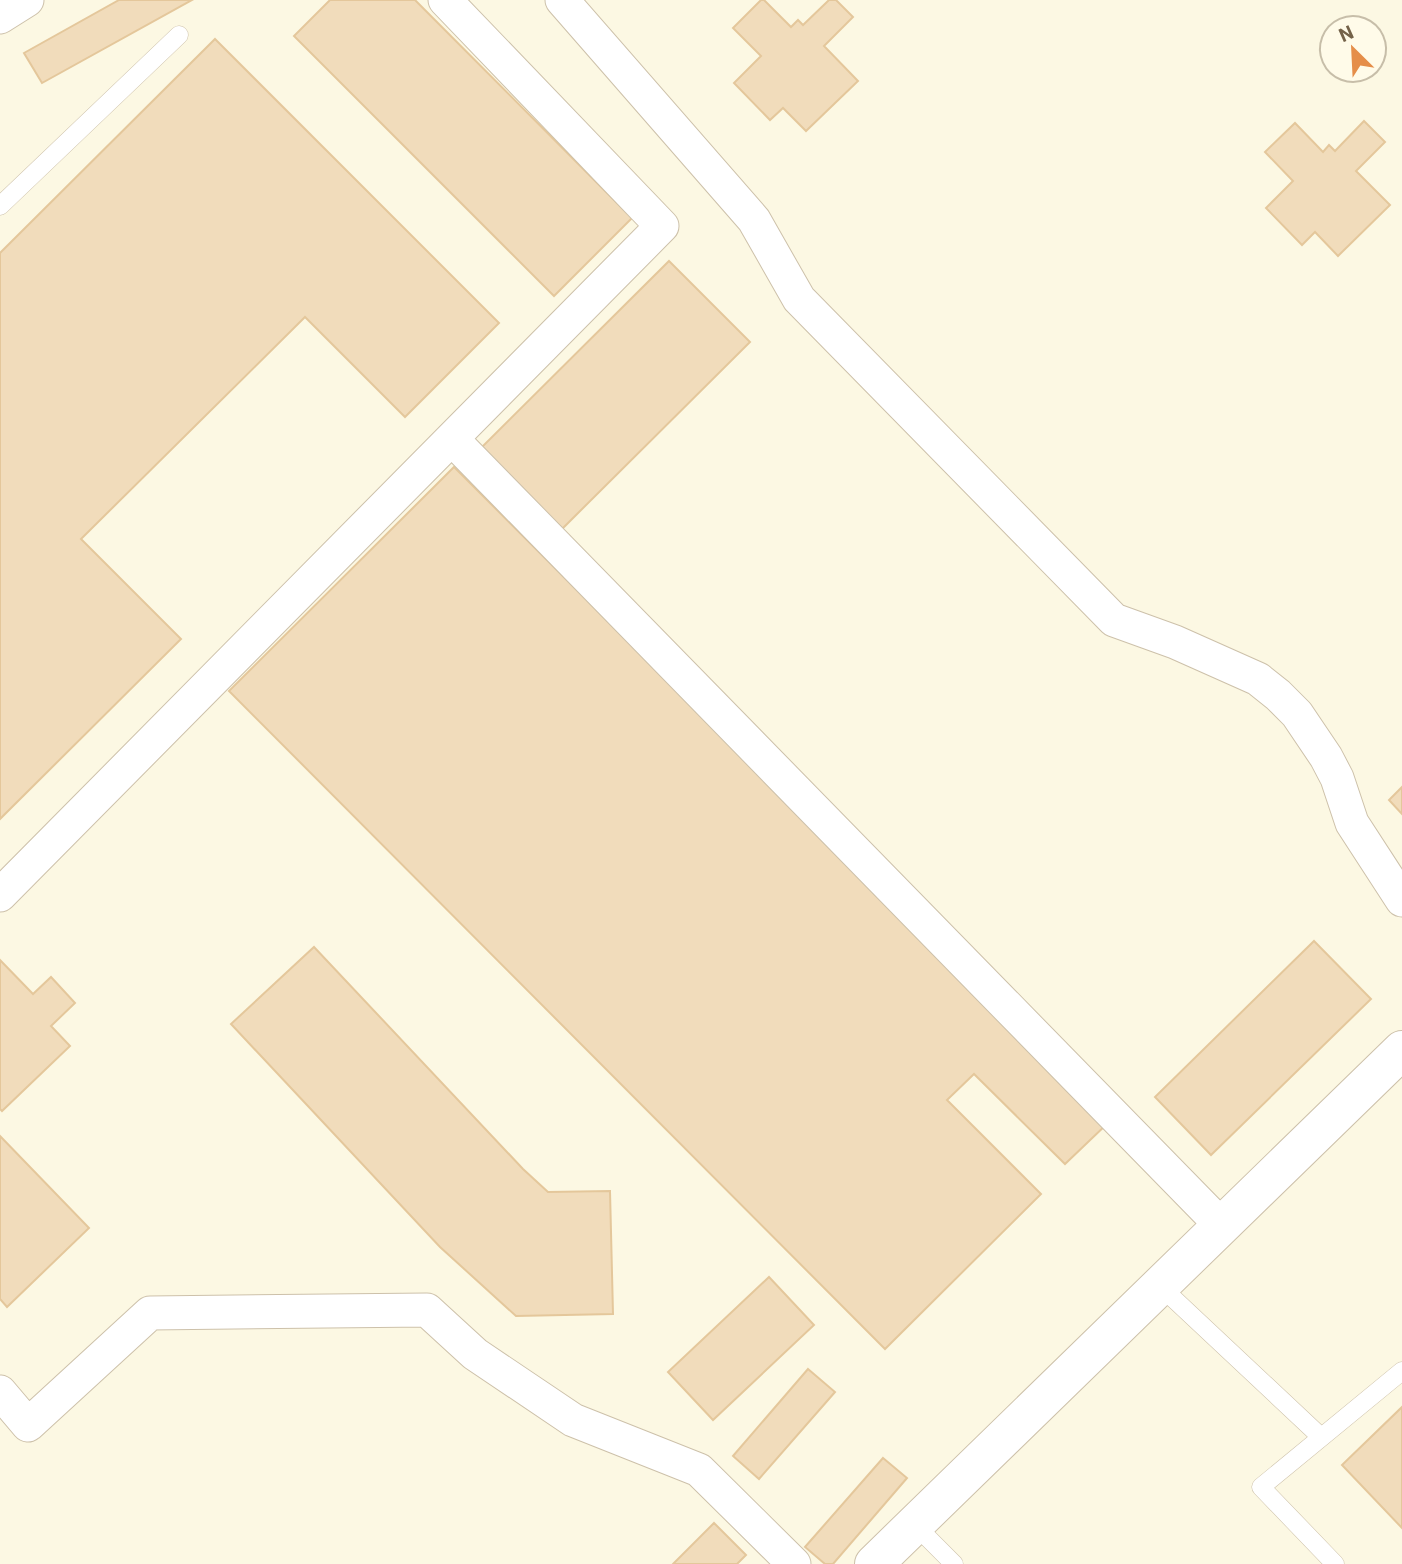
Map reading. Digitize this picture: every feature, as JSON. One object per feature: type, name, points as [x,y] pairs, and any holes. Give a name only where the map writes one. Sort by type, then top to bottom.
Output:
[{"type":"street","points":[[0,17],[27,0]]},
{"type":"street","points":[[0,895],[662,226],[445,0]]},
{"type":"street","points":[[562,0],[754,220],[799,299],[1114,620],[1175,642],[1258,679],[1297,715],[1332,768],[1352,823],[1402,900]]},
{"type":"street","points":[[452,439],[1221,1225]]},
{"type":"street","points":[[874,1564],[1402,1050]]},
{"type":"street","points":[[0,1392],[28,1424],[150,1313],[427,1310],[475,1354],[573,1420],[699,1470],[794,1564]]},
{"type":"lane","points":[[0,206],[178,35]]},
{"type":"lane","points":[[1159,1285],[1321,1437]]},
{"type":"lane","points":[[1335,1564],[1261,1487],[1402,1371]]},
{"type":"lane","points":[[914,1524],[954,1564]]},
{"type":"building","points":[[119,0],[192,0],[42,83],[24,53]]},
{"type":"building","points":[[330,0],[415,0],[632,218],[554,296],[294,36]]},
{"type":"building","points":[[761,0],[791,27],[798,20],[803,25],[829,0],[836,0],[853,17],[824,46],[858,81],[806,131],[783,108],[770,120],[734,83],[761,56],[733,28]]},
{"type":"building","points":[[215,39],[499,323],[405,417],[305,317],[81,539],[181,639],[0,819],[0,253]]},
{"type":"building","points":[[1364,121],[1385,142],[1356,171],[1390,205],[1338,256],[1315,232],[1302,245],[1266,208],[1293,181],[1265,152],[1295,123],[1323,152],[1329,145],[1335,151]]},
{"type":"building","points":[[669,261],[750,342],[562,529],[481,448]]},
{"type":"building","points":[[454,467],[1109,1122],[1065,1164],[974,1074],[947,1100],[1041,1194],[885,1349],[229,691]]},
{"type":"building","points":[[1402,787],[1402,814],[1389,800]]},
{"type":"building","points":[[1314,941],[1371,999],[1211,1155],[1155,1097]]},
{"type":"building","points":[[314,947],[523,1169],[548,1192],[610,1191],[613,1314],[516,1316],[440,1247],[231,1024]]},
{"type":"building","points":[[0,960],[33,994],[51,977],[75,1003],[51,1026],[70,1046],[2,1111],[0,1109]]},
{"type":"building","points":[[0,1136],[89,1228],[7,1307],[0,1299]]},
{"type":"building","points":[[769,1277],[814,1325],[713,1420],[668,1372]]},
{"type":"building","points":[[808,1369],[835,1392],[759,1479],[733,1456]]},
{"type":"building","points":[[1402,1407],[1402,1528],[1342,1465]]},
{"type":"building","points":[[883,1458],[907,1478],[833,1564],[825,1564],[805,1547]]},
{"type":"building","points":[[714,1523],[746,1555],[737,1564],[673,1564]]}]
